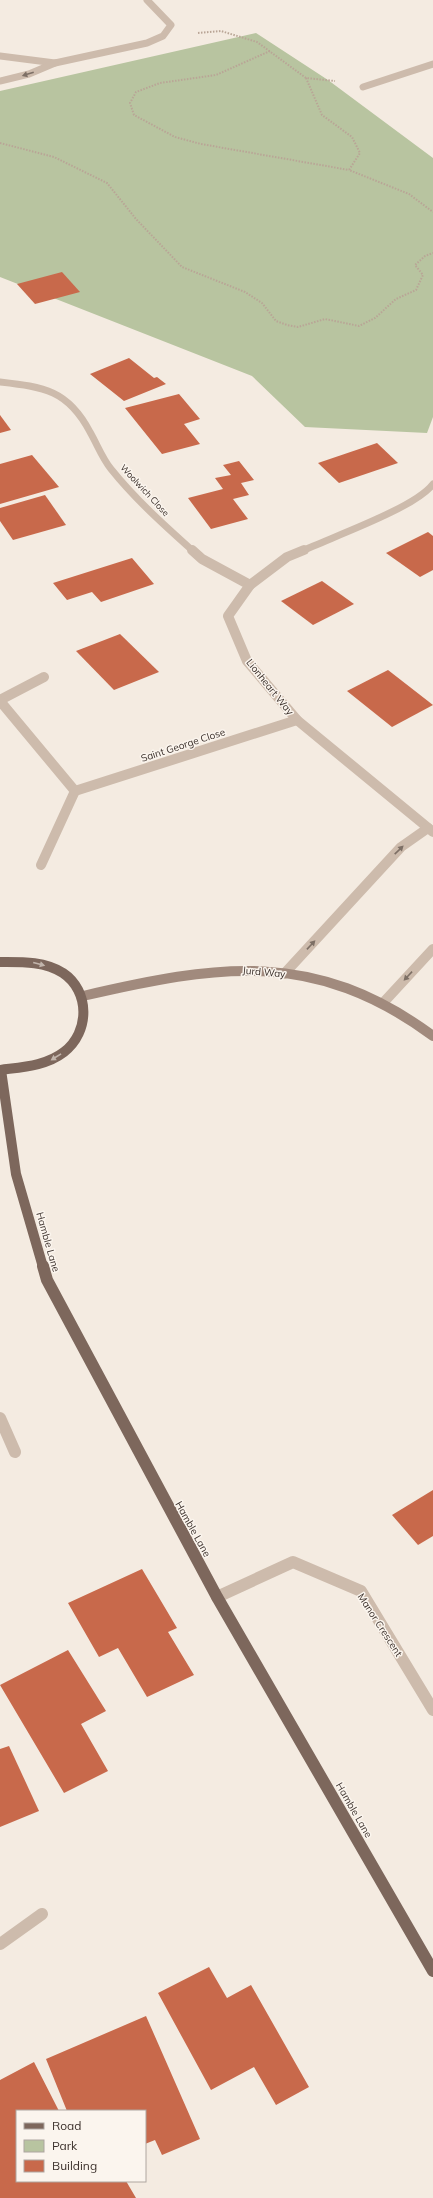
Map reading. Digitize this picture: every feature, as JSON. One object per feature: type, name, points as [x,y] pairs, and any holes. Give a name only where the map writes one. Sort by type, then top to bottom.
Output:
[{"type":"main road","points":[[0,962],[13,960],[36,962],[56,970],[73,981],[83,996],[86,1014],[82,1031],[69,1048],[50,1060],[26,1068],[0,1070]]},
{"type":"main road","name":"Hamble Lane","points":[[0,1070],[16,1174],[47,1280],[150,1475],[217,1596],[433,1971]]},
{"type":"street","points":[[0,81],[29,74],[55,63],[147,42],[163,36],[171,25],[147,0]]},
{"type":"street","points":[[0,56],[55,63]]},
{"type":"street","points":[[363,87],[433,64]]},
{"type":"street","name":"Woolwich Close","points":[[0,382],[41,387],[68,401],[84,420],[110,468],[150,513],[202,559],[250,585]]},
{"type":"street","name":"Lionheart Way","points":[[284,974],[401,847],[431,830],[297,720],[248,661],[228,616],[250,585],[287,557],[393,511],[427,492],[433,484]]},
{"type":"street","points":[[42,865],[75,791],[0,700],[44,677]]},
{"type":"street","name":"Saint George Close","points":[[75,791],[297,720]]},
{"type":"street","points":[[382,1003],[433,949]]},
{"type":"street","name":"Jurd Way","points":[[83,996],[164,978],[233,970],[284,974],[333,983],[382,1003],[433,1036]]},
{"type":"street","points":[[0,1418],[15,1452]]},
{"type":"street","name":"Manor Crescent","points":[[217,1596],[293,1562],[360,1591],[433,1710]]},
{"type":"street","points":[[0,1944],[42,1914]]},
{"type":"path","points":[[221,31],[257,42],[306,78],[322,115],[352,137],[360,153],[349,170]]},
{"type":"path","points":[[270,51],[216,75],[160,83],[136,92],[130,103],[134,115],[176,137],[201,144],[349,170],[409,194],[433,212]]},
{"type":"path","points":[[306,78],[328,80],[363,87]]},
{"type":"path","points":[[0,143],[54,157],[107,183],[136,218],[182,267],[245,292],[262,303],[276,321],[287,326],[298,327],[325,319],[358,326],[375,318],[396,298],[416,290],[423,275],[415,265],[425,256],[433,253]]},
{"type":"green space","points":[[256,33],[328,80],[433,158],[433,417],[427,433],[305,427],[252,376],[0,277],[0,91]]},
{"type":"building","points":[[62,272],[80,292],[35,304],[17,284]]},
{"type":"building","points":[[129,358],[154,378],[157,377],[166,384],[124,401],[90,374]]},
{"type":"building","points":[[179,394],[200,419],[184,424],[200,444],[162,454],[125,408]]},
{"type":"building","points":[[0,415],[11,430],[0,433]]},
{"type":"building","points":[[377,443],[398,463],[339,483],[318,463]]},
{"type":"building","points":[[32,455],[59,487],[0,504],[0,464]]},
{"type":"building","points":[[239,461],[254,480],[241,483],[249,495],[233,499],[248,519],[211,529],[188,498],[223,489],[215,478],[231,475],[223,465]]},
{"type":"building","points":[[45,495],[66,525],[13,540],[0,521],[0,508]]},
{"type":"building","points":[[428,532],[433,536],[433,570],[420,577],[386,553]]},
{"type":"building","points":[[132,558],[154,584],[101,602],[92,592],[67,600],[53,583]]},
{"type":"building","points":[[322,581],[354,604],[313,625],[281,601]]},
{"type":"building","points":[[120,634],[159,672],[114,690],[76,651]]},
{"type":"building","points":[[388,670],[433,705],[392,727],[347,691]]},
{"type":"building","points":[[433,1490],[433,1536],[418,1545],[392,1515]]},
{"type":"building","points":[[142,1569],[177,1628],[168,1632],[194,1675],[147,1697],[118,1648],[99,1657],[68,1603]]},
{"type":"building","points":[[68,1650],[106,1711],[81,1724],[108,1771],[64,1793],[0,1685]]},
{"type":"building","points":[[9,1746],[39,1811],[0,1827],[0,1749]]},
{"type":"building","points":[[209,1967],[227,1998],[251,1985],[309,2087],[276,2105],[254,2067],[211,2090],[158,1993]]},
{"type":"building","points":[[146,2016],[200,2139],[162,2155],[155,2140],[146,2144],[146,2110],[67,2110],[46,2059]]},
{"type":"building","points":[[34,2062],[58,2110],[16,2110],[16,2182],[127,2182],[136,2198],[0,2198],[0,2080]]}]
